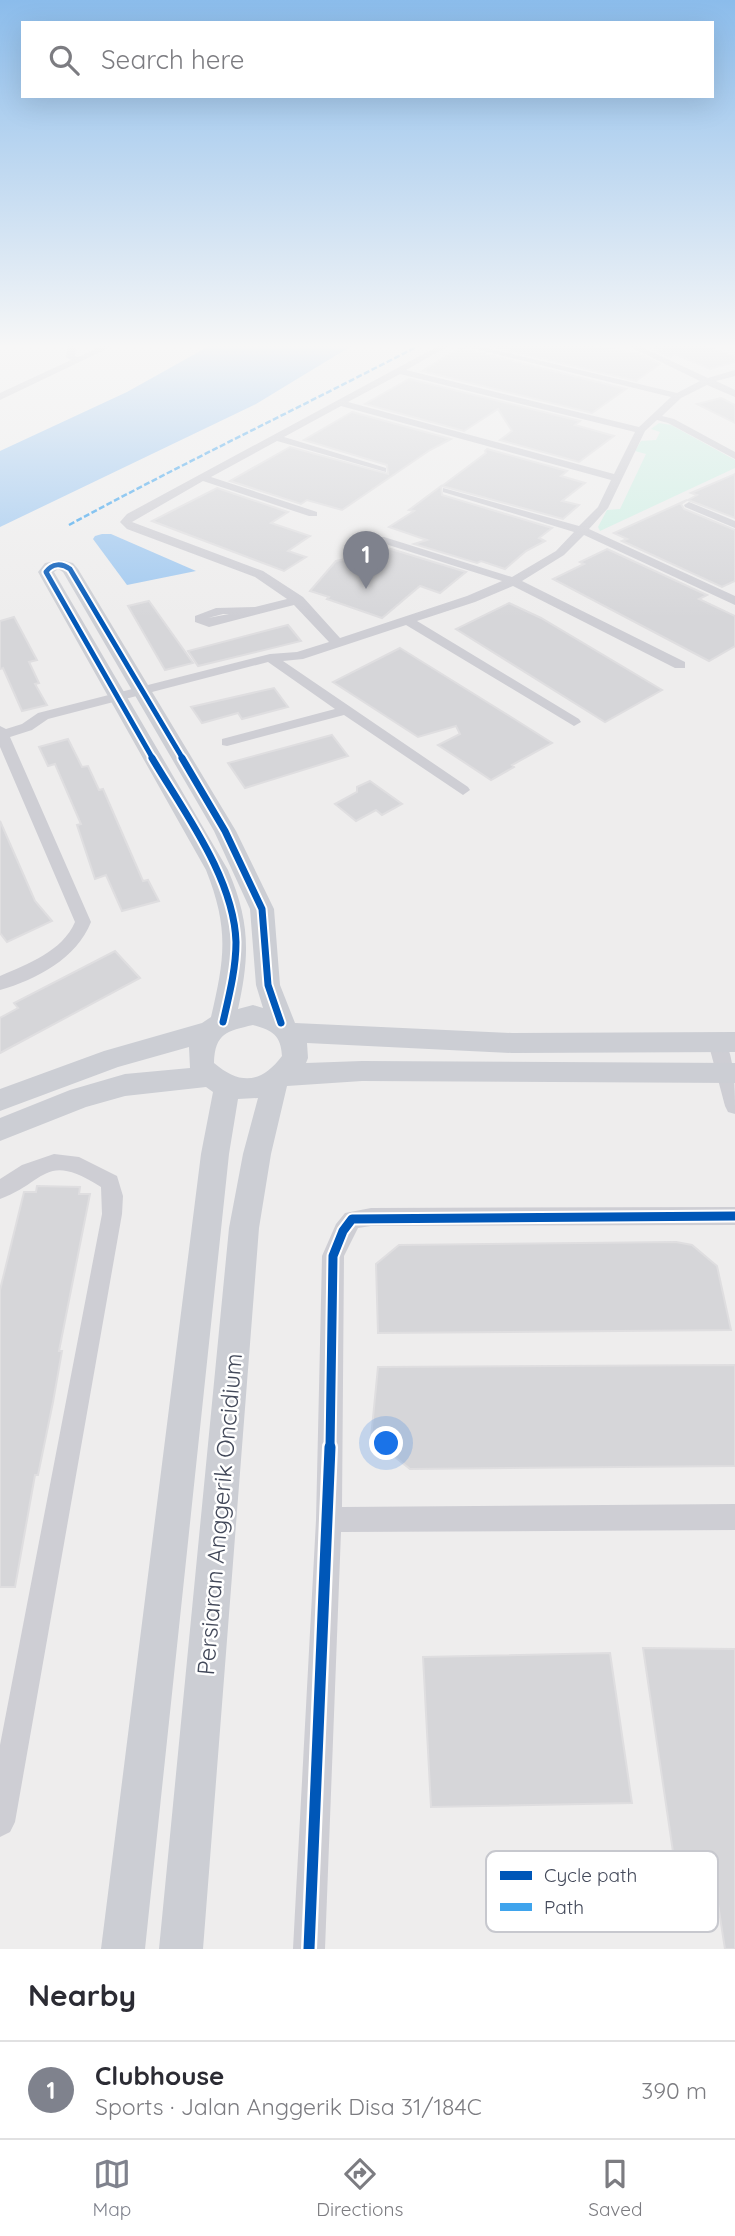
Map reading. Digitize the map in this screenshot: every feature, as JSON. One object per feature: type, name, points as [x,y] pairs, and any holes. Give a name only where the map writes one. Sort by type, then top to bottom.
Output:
[{"type":"main road","points":[[218,1081],[204,1069],[200,1054],[216,1027],[237,956],[237,934],[229,898],[216,870],[46,572],[49,568],[61,565],[70,569],[225,831],[262,909],[268,985],[296,1049],[295,1058],[280,1078]]},
{"type":"main road","points":[[0,1100],[113,1058],[253,1015],[286,1028],[351,1037],[467,1041],[726,1042]]},
{"type":"main road","points":[[0,1130],[80,1098],[125,1086],[218,1081],[252,1089],[280,1078],[362,1071],[731,1073]]},
{"type":"main road","name":"Persiaran Anggerik Oncidium","points":[[181,1949],[244,1228],[257,1154],[280,1078]]},
{"type":"main road","name":"Persiaran Anggerik Oncidium","points":[[123,1949],[215,1154],[218,1081]]},
{"type":"street","points":[[282,436],[131,516],[126,522],[259,574],[299,600],[337,643]]},
{"type":"street","points":[[462,436],[617,478]]},
{"type":"street","points":[[0,985],[66,949],[81,932],[83,922],[0,733],[27,727],[49,727],[69,715],[146,696],[270,658],[298,656],[513,581],[560,553],[603,508],[638,436]]},
{"type":"street","points":[[698,436],[735,456]]},
{"type":"street","points":[[278,438],[382,470]]},
{"type":"street","points":[[203,478],[313,514]]},
{"type":"street","points":[[447,490],[596,535],[735,601]]},
{"type":"street","points":[[689,505],[735,525]]},
{"type":"street","points":[[380,539],[513,581],[680,665]]},
{"type":"street","points":[[251,610],[299,600]]},
{"type":"street","points":[[407,620],[573,722]]},
{"type":"street","points":[[146,696],[283,667],[298,656]]},
{"type":"street","points":[[270,658],[463,790]]},
{"type":"street","points":[[227,742],[346,710]]},
{"type":"street","points":[[726,1042],[735,1106]]},
{"type":"street","points":[[0,1190],[27,1171],[46,1162],[63,1161],[96,1172],[110,1182],[113,1196],[113,1214],[0,1822]]},
{"type":"street","points":[[309,1949],[329,1520],[333,1256],[343,1231],[352,1219],[371,1217],[735,1216]]},
{"type":"street","points":[[329,1520],[735,1517]]},
{"type":"green space","points":[[658,436],[691,436],[735,460],[735,468],[600,531],[598,527],[607,510],[620,509],[646,454],[635,451],[641,441],[656,440]]},
{"type":"water","points":[[32,436],[189,436],[0,527],[0,451]]},
{"type":"water","points":[[102,534],[111,534],[196,571],[127,585],[93,539]]},
{"type":"building","points":[[311,436],[440,436],[451,439],[430,450],[342,510],[307,500],[301,504],[230,481],[290,447],[388,474],[387,465],[304,440]]},
{"type":"building","points":[[505,436],[614,436],[579,462],[500,440]]},
{"type":"building","points":[[487,449],[567,471],[561,476],[585,483],[562,501],[579,505],[563,519],[442,486],[486,453]]},
{"type":"building","points":[[735,474],[735,518],[688,500],[697,495],[691,493]]},
{"type":"building","points":[[441,486],[442,495],[552,528],[539,538],[545,541],[526,551],[505,569],[414,544],[427,540],[389,527],[414,511],[409,510]]},
{"type":"building","points":[[217,488],[288,512],[271,523],[310,536],[288,551],[306,557],[284,571],[152,521]]},
{"type":"building","points":[[687,500],[681,504],[684,509],[735,530],[735,581],[722,587],[622,541],[627,539],[614,533]]},
{"type":"building","points":[[391,549],[466,572],[440,593],[420,586],[382,618],[310,591],[336,561]]},
{"type":"building","points":[[607,549],[707,595],[699,599],[735,616],[735,646],[709,661],[553,579]]},
{"type":"building","points":[[149,601],[193,663],[165,670],[128,606]]},
{"type":"building","points":[[509,603],[541,618],[662,690],[605,722],[456,629]]},
{"type":"building","points":[[14,617],[37,660],[29,662],[39,683],[35,684],[47,705],[22,711],[3,668],[0,669],[0,621]]},
{"type":"building","points":[[288,625],[301,641],[198,666],[188,651]]},
{"type":"building","points":[[400,648],[552,743],[491,780],[438,745],[460,734],[456,726],[418,737],[333,682]]},
{"type":"building","points":[[274,688],[288,707],[242,719],[238,713],[202,723],[191,707]]},
{"type":"building","points":[[332,735],[348,756],[245,788],[228,763]]},
{"type":"building","points":[[68,739],[82,767],[88,766],[99,790],[103,789],[143,881],[148,880],[159,901],[122,911],[106,875],[95,879],[77,825],[81,824],[55,764],[48,766],[39,747]]},
{"type":"building","points":[[370,781],[402,804],[382,815],[376,810],[356,821],[335,804],[357,792],[357,787]]},
{"type":"building","points":[[0,821],[35,901],[52,921],[7,942],[0,933]]},
{"type":"building","points":[[115,951],[140,978],[0,1053],[0,1018],[18,1008],[14,1003]]},
{"type":"building","points":[[37,1186],[80,1187],[79,1194],[90,1194],[59,1351],[62,1351],[53,1402],[38,1475],[35,1475],[15,1587],[0,1587],[0,1290],[24,1192],[36,1192]]},
{"type":"building","points":[[676,1242],[692,1245],[717,1266],[731,1330],[378,1333],[376,1264],[399,1245]]},
{"type":"building","points":[[735,1365],[735,1466],[410,1469],[371,1438],[378,1367]]},
{"type":"building","points":[[643,1648],[735,1649],[735,1949],[725,1949],[718,1904],[718,1851],[673,1851]]},
{"type":"building","points":[[610,1653],[632,1803],[431,1807],[423,1657]]},
{"type":"marked path","points":[[69,525],[187,461],[240,436]]},
{"type":"cycle path","points":[[223,1022],[236,945],[232,911],[226,892],[217,870],[46,572],[54,565],[61,564],[70,569],[225,831],[262,909],[268,985],[281,1023]]},
{"type":"cycle path","points":[[309,1949],[329,1520],[333,1256],[343,1231],[352,1219],[371,1217],[735,1216]]},
{"type":"place","name":"Clubhouse","points":[[366,589]]}]
